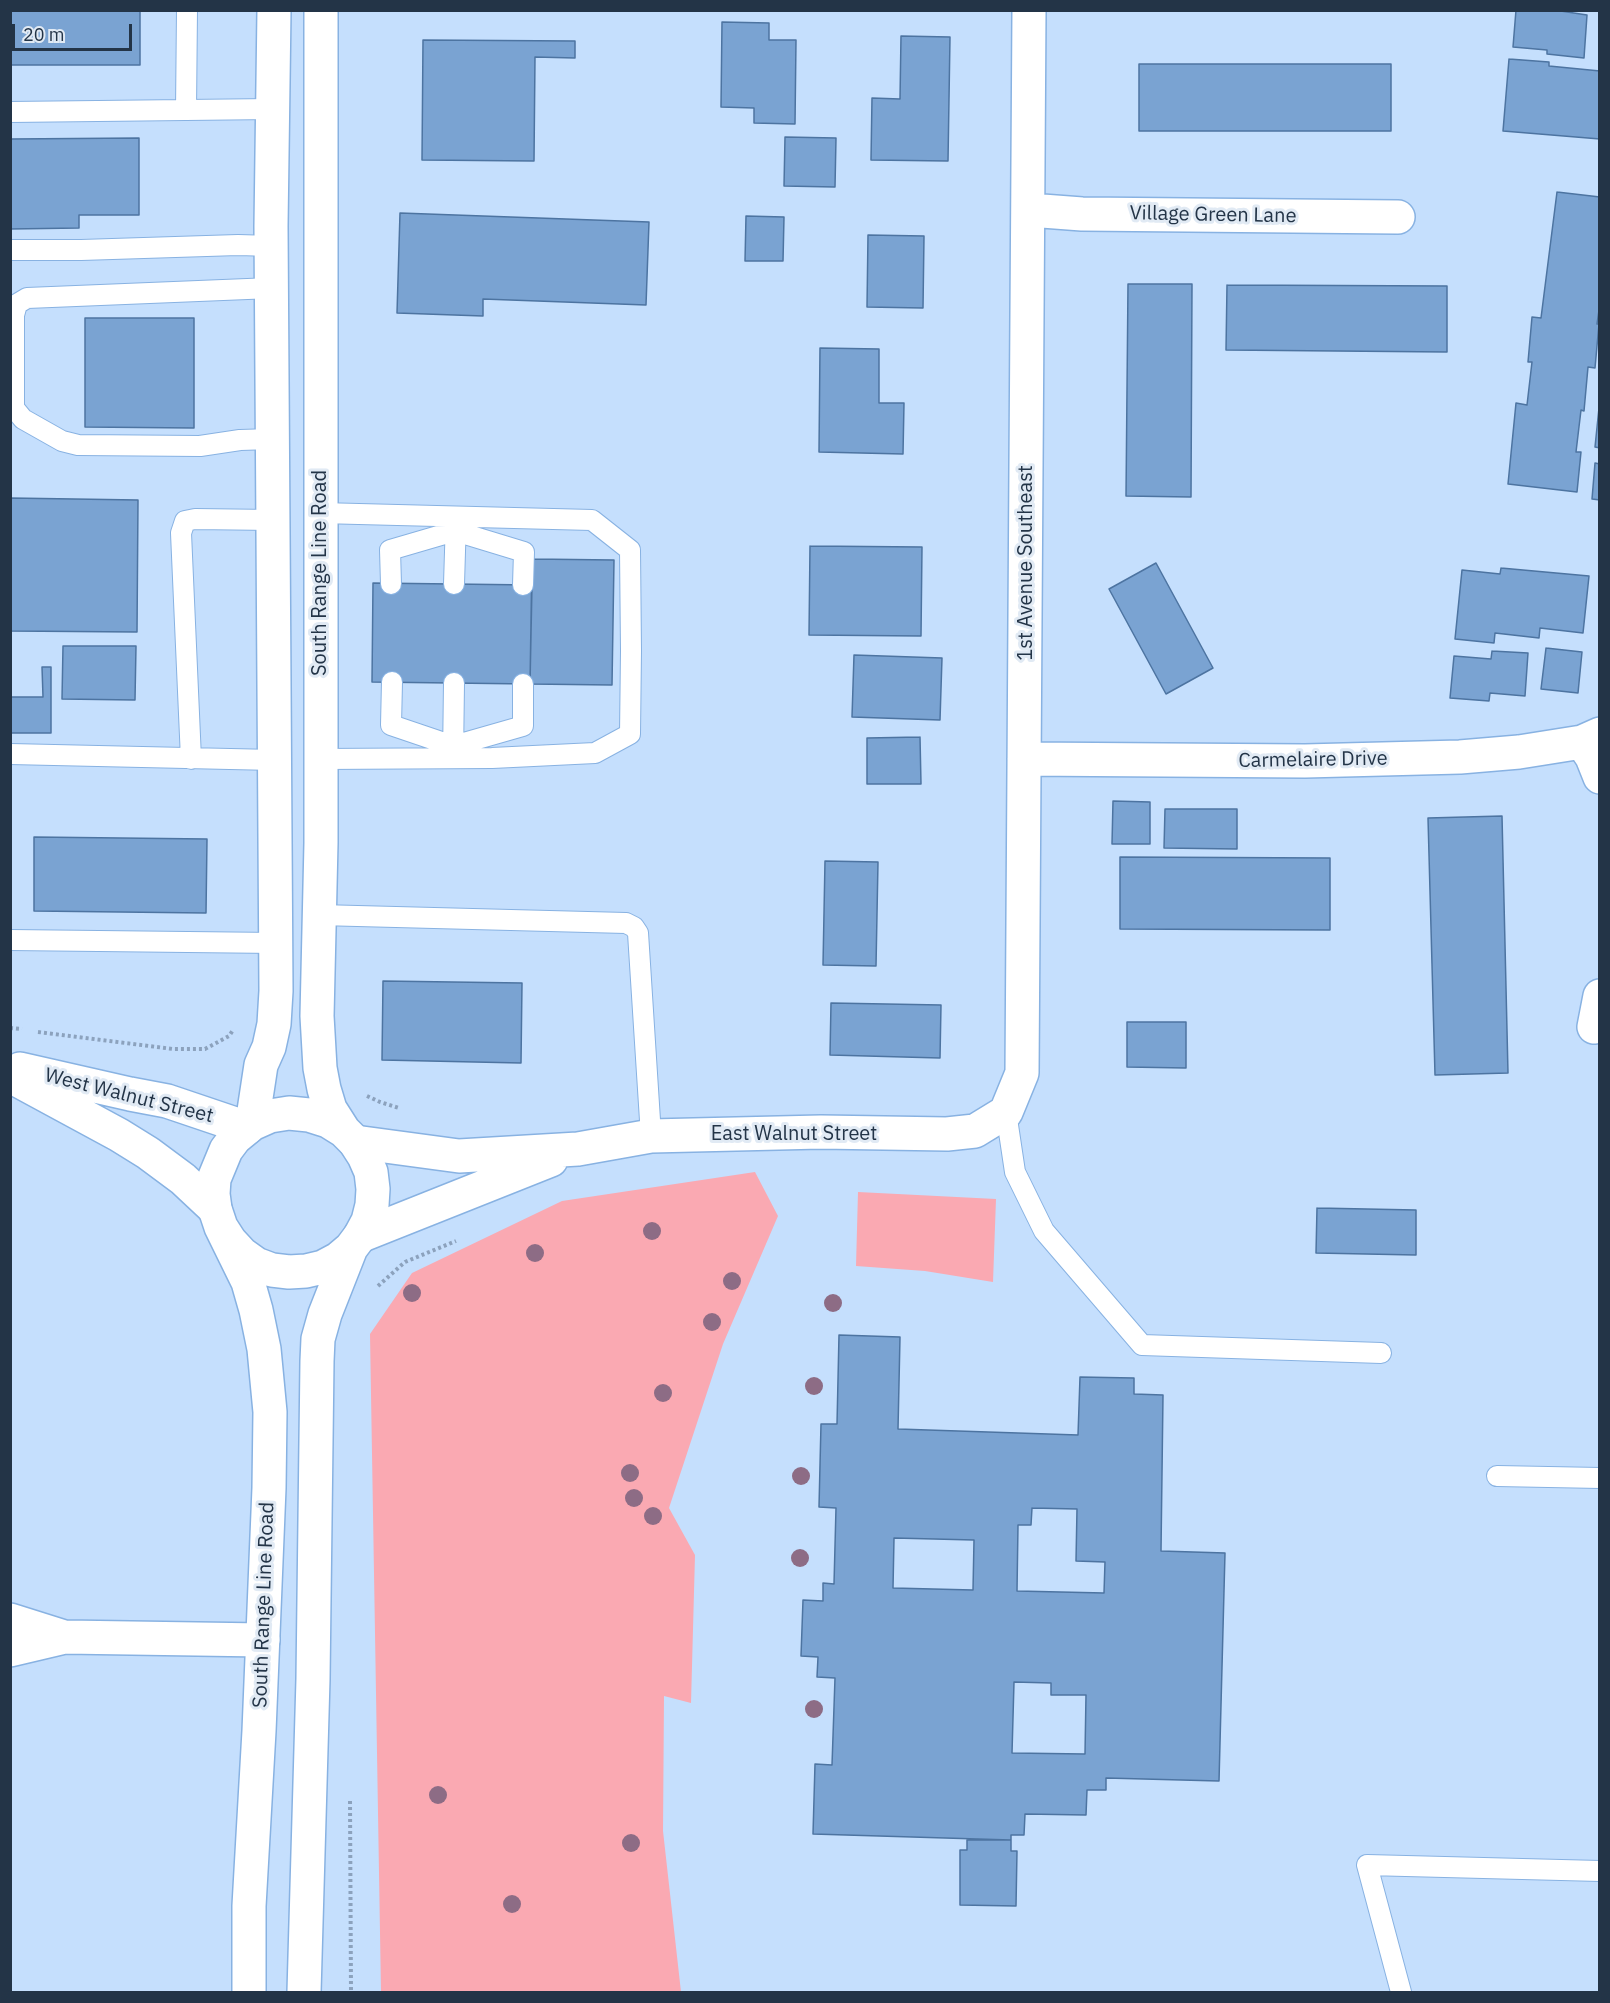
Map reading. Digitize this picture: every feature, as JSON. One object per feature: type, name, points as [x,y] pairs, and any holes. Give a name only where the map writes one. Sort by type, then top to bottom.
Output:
[{"type":"main road","points":[[250,1126],[261,1065],[269,1047],[274,1024],[276,943],[272,520],[274,10]]},
{"type":"main road","name":"South Range Line Road","points":[[321,10],[321,759],[317,1016],[320,1068],[330,1109],[350,1137]]},
{"type":"main road","name":"1st Avenue Southeast","points":[[1006,1112],[1022,1073],[1029,10]]},
{"type":"main road","name":"Village Green Lane","points":[[1029,210],[1082,214],[1398,217]]},
{"type":"main road","points":[[1591,738],[1592,757],[1599,777]]},
{"type":"main road","name":"Carmelaire Drive","points":[[1024,759],[1305,761],[1460,757],[1519,752],[1591,738]]},
{"type":"main road","name":"West Walnut Street","points":[[10,1066],[167,1101],[250,1126]]},
{"type":"main road","name":"West Walnut Street","points":[[10,1076],[148,1153],[183,1179],[218,1218]]},
{"type":"main road","name":"East Walnut Street","points":[[350,1137],[459,1156],[578,1149],[651,1136],[821,1132],[947,1134],[975,1131],[1006,1112]]},
{"type":"main road","points":[[304,1992],[313,1679],[318,1340],[325,1314],[356,1242],[368,1221],[373,1189],[371,1172],[364,1156],[350,1137],[328,1120],[289,1113],[270,1116],[250,1126],[235,1138],[219,1164],[214,1179],[213,1194],[218,1218],[230,1241],[242,1254],[256,1264],[272,1270],[306,1271],[323,1267],[339,1259],[356,1242]]},
{"type":"main road","name":"East Walnut Street","points":[[356,1242],[578,1149]]},
{"type":"main road","name":"South Range Line Road","points":[[218,1218],[248,1282],[264,1348],[268,1381],[269,1488],[249,1906],[249,1992]]},
{"type":"main road","points":[[10,1620],[65,1637]]},
{"type":"main road","points":[[10,1650],[65,1637],[263,1640]]},
{"type":"lane","points":[[186,110],[187,10]]},
{"type":"lane","points":[[10,112],[273,109]]},
{"type":"lane","points":[[10,250],[81,250],[238,244],[272,246]]},
{"type":"lane","points":[[272,288],[27,298],[17,304],[14,315],[14,408],[23,419],[62,441],[78,445],[200,446],[240,440],[272,439]]},
{"type":"lane","points":[[320,513],[456,524],[592,520],[630,550],[632,651],[630,734],[595,753],[453,752],[321,759]]},
{"type":"lane","points":[[191,759],[181,532],[185,521],[195,519],[272,520]]},
{"type":"lane","points":[[454,584],[456,524]]},
{"type":"lane","points":[[391,584],[390,550],[456,524],[524,552],[524,585]]},
{"type":"lane","points":[[392,682],[391,725],[453,752],[522,726],[523,684]]},
{"type":"lane","points":[[453,752],[454,682]]},
{"type":"lane","points":[[10,754],[274,760]]},
{"type":"lane","points":[[319,915],[626,923],[634,927],[638,933],[651,1136]]},
{"type":"lane","points":[[10,940],[276,943]]},
{"type":"lane","points":[[1006,1112],[1015,1172],[1044,1231],[1142,1345],[1381,1353]]},
{"type":"lane","points":[[1497,1476],[1599,1478]]},
{"type":"lane","points":[[1401,1992],[1366,1865],[1599,1871]]},
{"type":"path","points":[[10,1028],[173,1049],[205,1049],[229,1036],[234,1028]]},
{"type":"path","points":[[371,1294],[384,1279],[405,1262],[456,1241]]},
{"type":"path","points":[[350,1792],[351,1992]]},
{"type":"shaded area","points":[[755,1172],[778,1216],[723,1344],[669,1508],[695,1555],[691,1703],[664,1696],[663,1831],[681,1992],[381,1992],[370,1334],[412,1273],[562,1201]]},
{"type":"shaded area","points":[[858,1192],[996,1199],[993,1282],[925,1271],[856,1266]]},
{"type":"building","points":[[10,10],[140,10],[140,65],[10,65]]},
{"type":"building","points":[[1516,10],[1554,10],[1587,15],[1584,58],[1547,54],[1547,50],[1513,47]]},
{"type":"building","points":[[722,22],[769,23],[769,40],[796,40],[795,124],[754,123],[754,108],[721,107]]},
{"type":"building","points":[[901,36],[950,37],[948,161],[871,160],[872,98],[900,99]]},
{"type":"building","points":[[423,40],[575,41],[575,58],[535,57],[534,161],[422,160]]},
{"type":"building","points":[[1509,59],[1549,62],[1549,66],[1600,71],[1600,139],[1503,131]]},
{"type":"building","points":[[1139,64],[1391,64],[1391,131],[1139,131]]},
{"type":"building","points":[[785,137],[836,138],[835,187],[784,186]]},
{"type":"building","points":[[139,138],[139,215],[79,215],[79,228],[10,229],[10,139]]},
{"type":"building","points":[[1557,192],[1600,197],[1600,303],[1597,324],[1599,324],[1595,368],[1588,367],[1584,411],[1581,410],[1576,452],[1581,452],[1577,492],[1508,484],[1516,403],[1527,405],[1532,362],[1528,362],[1532,317],[1541,318]]},
{"type":"building","points":[[400,213],[649,222],[646,305],[483,299],[483,316],[397,313]]},
{"type":"building","points":[[746,216],[784,217],[783,261],[745,261]]},
{"type":"building","points":[[868,235],[924,236],[923,308],[867,307]]},
{"type":"building","points":[[1128,284],[1192,284],[1191,497],[1126,496]]},
{"type":"building","points":[[1227,285],[1447,286],[1447,352],[1226,350]]},
{"type":"building","points":[[85,318],[194,318],[194,428],[85,427]]},
{"type":"building","points":[[820,348],[879,349],[879,403],[904,403],[903,454],[819,452]]},
{"type":"building","points":[[1600,398],[1600,448],[1595,447]]},
{"type":"building","points":[[1595,463],[1600,464],[1600,500],[1592,499]]},
{"type":"building","points":[[10,498],[138,500],[137,632],[10,631]]},
{"type":"building","points":[[810,546],[922,547],[921,636],[809,635]]},
{"type":"building","points":[[532,559],[614,560],[612,685],[530,684]]},
{"type":"building","points":[[1156,563],[1213,668],[1166,694],[1109,589]]},
{"type":"building","points":[[1501,568],[1589,576],[1583,633],[1540,628],[1539,638],[1495,633],[1494,643],[1455,639],[1462,570],[1500,574]]},
{"type":"building","points":[[373,583],[532,585],[530,684],[372,682]]},
{"type":"building","points":[[63,646],[136,646],[135,700],[62,699]]},
{"type":"building","points":[[1546,648],[1582,652],[1578,693],[1541,689]]},
{"type":"building","points":[[1492,651],[1528,653],[1525,696],[1490,693],[1489,701],[1450,698],[1454,656],[1491,659]]},
{"type":"building","points":[[854,655],[942,658],[940,720],[852,717]]},
{"type":"building","points":[[42,667],[51,667],[51,733],[10,733],[10,697],[43,697]]},
{"type":"building","points":[[920,737],[921,784],[867,784],[867,738]]},
{"type":"building","points":[[1113,801],[1150,802],[1150,844],[1112,844]]},
{"type":"building","points":[[1165,809],[1237,809],[1237,849],[1164,848]]},
{"type":"building","points":[[1502,816],[1508,1073],[1435,1075],[1428,818]]},
{"type":"building","points":[[34,837],[207,839],[206,913],[34,911]]},
{"type":"building","points":[[1120,857],[1330,858],[1330,930],[1120,929]]},
{"type":"building","points":[[825,861],[878,862],[876,966],[823,965]]},
{"type":"building","points":[[383,981],[522,983],[521,1063],[382,1060]]},
{"type":"building","points":[[831,1003],[941,1005],[940,1058],[830,1055]]},
{"type":"building","points":[[1127,1022],[1186,1022],[1186,1068],[1127,1067]]},
{"type":"building","points":[[1317,1208],[1416,1210],[1416,1255],[1316,1253]]},
{"type":"building","points":[[839,1335],[900,1337],[898,1429],[1078,1435],[1080,1377],[1134,1378],[1134,1394],[1163,1395],[1161,1551],[1225,1553],[1219,1781],[1106,1778],[1106,1790],[1087,1790],[1086,1815],[1025,1814],[1024,1835],[1011,1835],[1011,1840],[813,1834],[815,1764],[832,1765],[835,1678],[817,1677],[818,1657],[801,1656],[803,1600],[823,1601],[823,1583],[834,1584],[836,1508],[819,1507],[821,1424],[837,1424]],"holes":[[[1032,1508],[1077,1509],[1076,1561],[1105,1562],[1104,1593],[1017,1591],[1018,1525],[1031,1525]],[[894,1538],[974,1540],[973,1590],[893,1588]],[[1014,1682],[1051,1683],[1051,1695],[1086,1695],[1085,1754],[1012,1753]]]},
{"type":"building","points":[[967,1840],[1011,1840],[1011,1851],[1017,1851],[1016,1906],[960,1905],[960,1850],[967,1850]]}]
